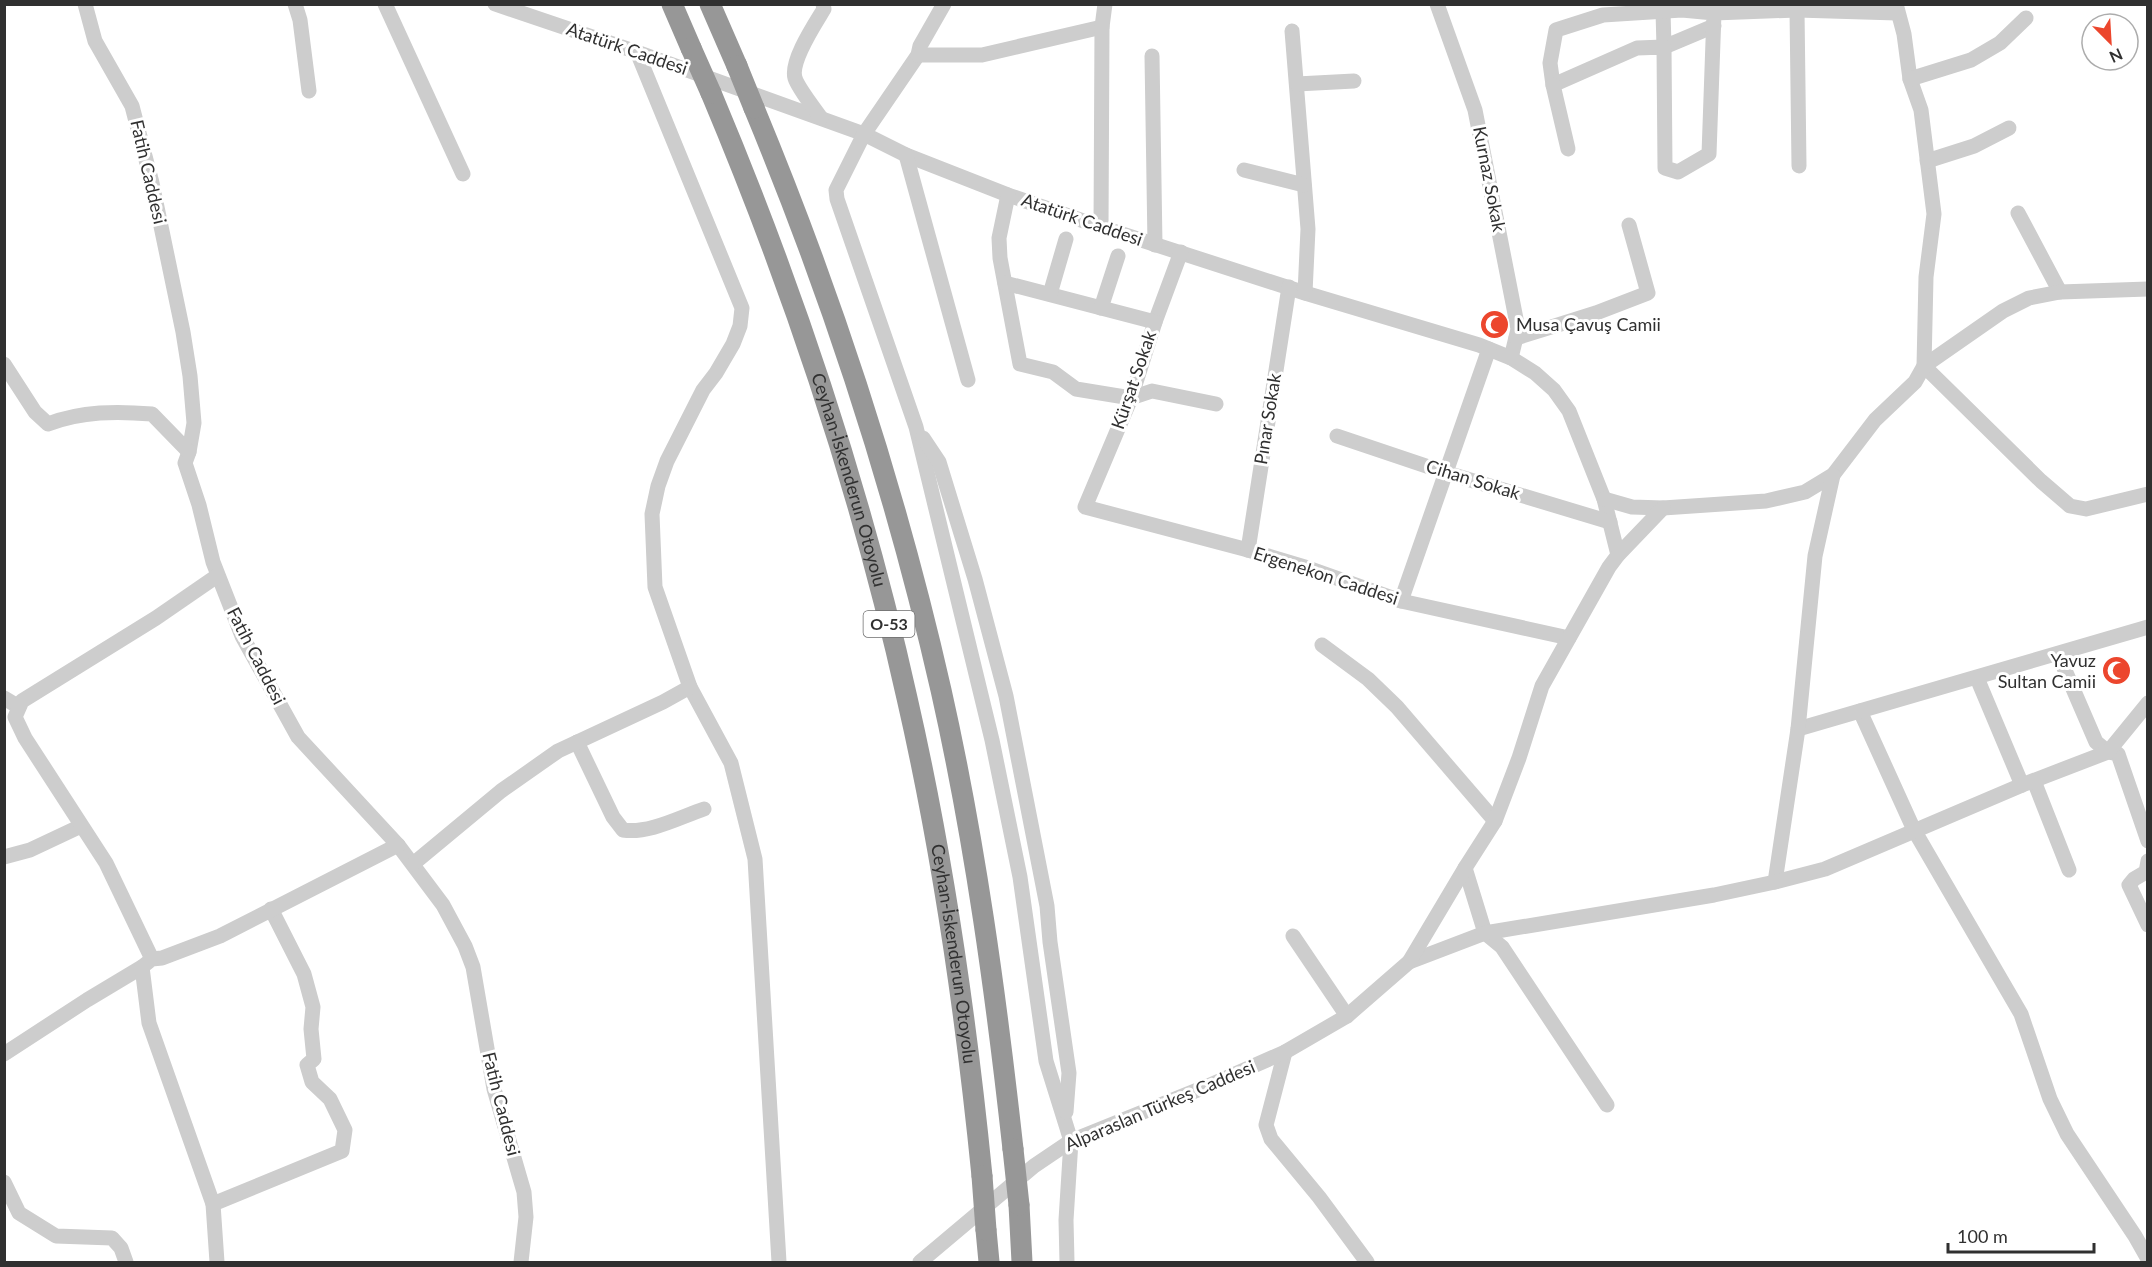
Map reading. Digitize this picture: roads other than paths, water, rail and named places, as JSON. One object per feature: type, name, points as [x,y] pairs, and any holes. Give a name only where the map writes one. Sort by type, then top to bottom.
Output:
[{"type":"highway","name":"Ceyhan-İskenderun Otoyolu","points":[[672,4],[747,180],[834,428],[874,566],[907,697],[931,817],[970,1058],[988,1263]]},
{"type":"highway","name":"Ceyhan-İskenderun Otoyolu","points":[[710,4],[783,179],[867,418],[907,557],[940,689],[965,810],[989,956],[1013,1149],[1022,1263]]},
{"type":"street","name":"Fatih Caddesi","points":[[85,4],[94,41],[132,106],[152,183],[190,376],[194,423],[185,463],[218,576],[242,636],[298,737],[398,844],[443,905],[473,967],[494,1089],[524,1192],[526,1217],[521,1263]]},
{"type":"street","points":[[295,4],[300,20],[309,91]]},
{"type":"street","points":[[385,4],[463,174]]},
{"type":"street","name":"Atatürk Caddesi","points":[[495,4],[637,52],[864,134],[906,155],[1008,195],[1155,245],[1489,349],[1511,358],[1554,390],[1569,411],[1604,499],[1618,555]]},
{"type":"street","points":[[821,118],[795,77],[802,48],[824,9],[823,4]]},
{"type":"street","points":[[944,4],[920,46],[918,55],[864,134],[836,190],[837,199],[916,427],[992,740],[1020,877],[1046,1061],[1071,1141],[1066,1220],[1067,1263]]},
{"type":"street","points":[[1101,227],[1102,27],[1106,4]]},
{"type":"street","name":"Kurnaz Sokak","points":[[1437,4],[1475,110],[1518,329],[1511,358]]},
{"type":"street","points":[[1568,149],[1550,63],[1556,30],[1603,15],[1663,11],[1682,10],[1714,19],[1797,10],[1897,9],[1904,34],[1910,79],[1921,110],[1934,214],[1926,277],[1924,366],[1916,382],[1875,420],[1833,475],[1805,492],[1766,501],[1663,508],[1632,507],[1604,499]]},
{"type":"street","points":[[1797,10],[1799,166]]},
{"type":"street","points":[[1663,11],[1665,168],[1678,172],[1709,154],[1714,19]]},
{"type":"street","points":[[1910,79],[1971,60],[2000,43],[2026,18]]},
{"type":"street","points":[[1553,85],[1637,48],[1664,46],[1714,19]]},
{"type":"street","points":[[918,55],[982,55],[1102,27]]},
{"type":"street","points":[[1292,31],[1308,229],[1305,292]]},
{"type":"street","points":[[637,52],[742,308],[740,326],[733,344],[703,390],[667,461],[658,486],[652,514],[655,587],[690,687],[731,763],[755,859],[779,1263]]},
{"type":"street","points":[[1152,56],[1155,245]]},
{"type":"street","points":[[1297,84],[1354,81]]},
{"type":"street","points":[[1927,161],[1974,146],[2009,128]]},
{"type":"street","points":[[906,155],[968,380]]},
{"type":"street","points":[[1244,171],[1304,185]]},
{"type":"street","points":[[1008,195],[999,238],[1000,258],[1020,364],[1053,372],[1076,389],[1131,398],[1152,391],[1216,404]]},
{"type":"street","points":[[2018,213],[2060,292]]},
{"type":"street","points":[[1516,338],[1596,313],[1648,293],[1629,225]]},
{"type":"street","points":[[1050,294],[1066,239]]},
{"type":"street","name":"Kürşat Sokak","points":[[1085,507],[1131,398],[1155,322],[1181,252]]},
{"type":"street","points":[[1101,308],[1118,256]]},
{"type":"street","points":[[1005,283],[1155,322]]},
{"type":"street","name":"Pınar Sokak","points":[[1248,550],[1289,287]]},
{"type":"street","points":[[1924,366],[2003,311],[2029,298],[2060,292],[2148,289]]},
{"type":"street","points":[[1401,601],[1489,349]]},
{"type":"street","points":[[4,363],[35,412],[48,423],[66,417],[117,411],[152,414],[189,452]]},
{"type":"street","points":[[1924,366],[2041,481],[2070,506],[2086,509],[2148,494]]},
{"type":"street","points":[[916,427],[939,462],[975,579],[1006,696],[1047,906],[1069,1074],[1066,1121]]},
{"type":"street","name":"Cihan Sokak","points":[[1337,436],[1610,522]]},
{"type":"street","points":[[1775,882],[1798,729],[1815,556],[1833,475]]},
{"type":"street","name":"Ergenekon Caddesi","points":[[1085,507],[1248,550],[1308,568],[1401,601],[1569,638]]},
{"type":"street","points":[[1409,962],[1496,821],[1542,686],[1618,555],[1663,508]]},
{"type":"street","points":[[217,1263],[213,1203],[149,1023],[147,963],[106,863],[25,738],[15,717],[22,700],[156,618],[218,576]]},
{"type":"street","points":[[1798,729],[2148,627]]},
{"type":"street","points":[[1322,645],[1368,679],[1397,707],[1496,821]]},
{"type":"street","points":[[2058,654],[2096,742],[2108,752],[2118,754],[2148,841]]},
{"type":"street","points":[[1977,678],[2069,870]]},
{"type":"street","points":[[413,864],[501,790],[558,751],[690,687]]},
{"type":"street","points":[[4,698],[19,707]]},
{"type":"street","points":[[1409,962],[1485,933],[1714,895],[1825,869],[1914,830],[2108,752],[2148,704]]},
{"type":"street","points":[[1860,711],[1914,830],[2021,1014],[2050,1100],[2067,1134],[2148,1258]]},
{"type":"street","points":[[577,742],[613,817],[623,830],[646,829],[704,809]]},
{"type":"street","points":[[4,857],[30,850],[81,826]]},
{"type":"street","points":[[4,1054],[87,999],[147,963],[220,936],[398,844]]},
{"type":"street","points":[[2148,861],[2146,872],[2129,885],[2148,925]]},
{"type":"street","points":[[1465,868],[1485,933],[1502,947],[1607,1105]]},
{"type":"street","points":[[213,1203],[342,1151],[345,1130],[330,1099],[312,1082],[307,1065],[314,1059],[312,1029],[314,1007],[304,974],[271,909]]},
{"type":"street","points":[[1293,936],[1347,1016]]},
{"type":"street","name":"Alparaslan Türkeş Caddesi","points":[[920,1263],[1034,1166],[1071,1141],[1285,1052],[1347,1016],[1409,962]]},
{"type":"street","points":[[1285,1052],[1266,1125],[1271,1138],[1319,1197],[1367,1263]]},
{"type":"street","points":[[4,1182],[12,1216],[57,1236],[112,1238],[121,1248],[126,1263]]},
{"type":"place","name":"Musa Çavuş Camii","points":[[1495,325]]},
{"type":"place","name":"Yavuz Sultan Camii","points":[[2117,671]]}]
